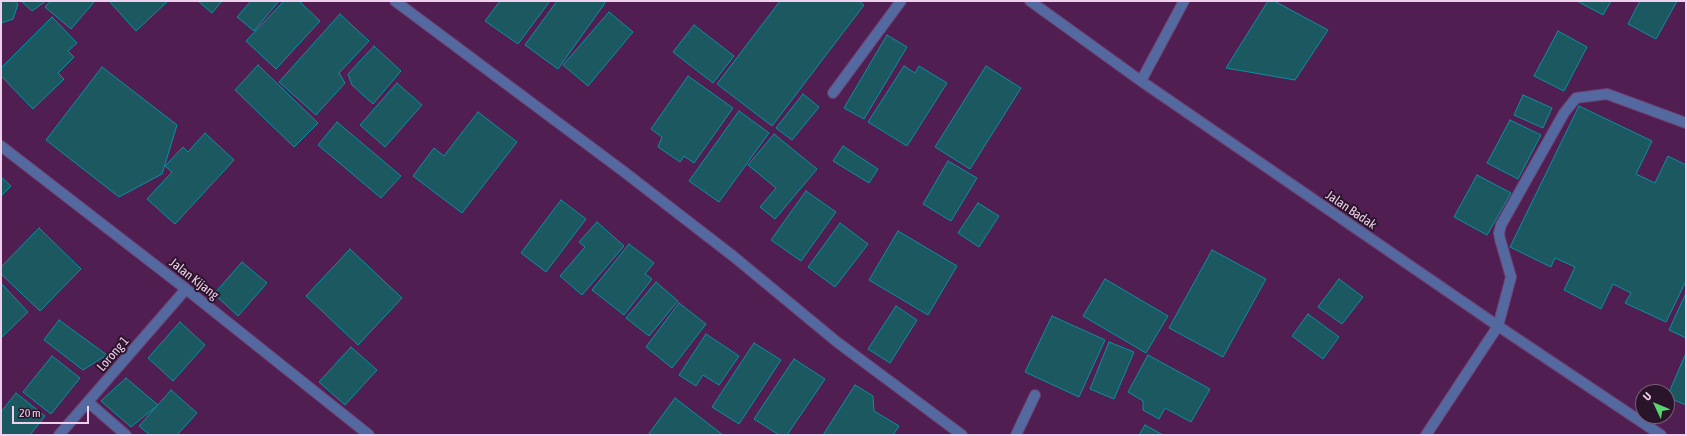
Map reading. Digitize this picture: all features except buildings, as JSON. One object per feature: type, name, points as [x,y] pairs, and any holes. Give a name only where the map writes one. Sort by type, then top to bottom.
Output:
[{"type":"street","points":[[395,1],[624,171],[733,256],[837,342],[962,435]]},
{"type":"street","points":[[833,93],[901,1]]},
{"type":"street","points":[[1141,81],[1184,1]]},
{"type":"street","name":"Jalan Badak","points":[[1034,2],[1141,81],[1498,326],[1659,434]]},
{"type":"street","points":[[1426,435],[1498,326],[1511,277],[1498,233],[1500,226],[1564,113],[1576,98],[1607,94],[1686,123]]},
{"type":"street","name":"Jalan Kijang","points":[[1,146],[186,289],[369,435]]},
{"type":"street","name":"Lorong 1","points":[[59,435],[186,289]]},
{"type":"street","points":[[1016,435],[1035,395]]},
{"type":"street","points":[[88,402],[126,435]]}]
